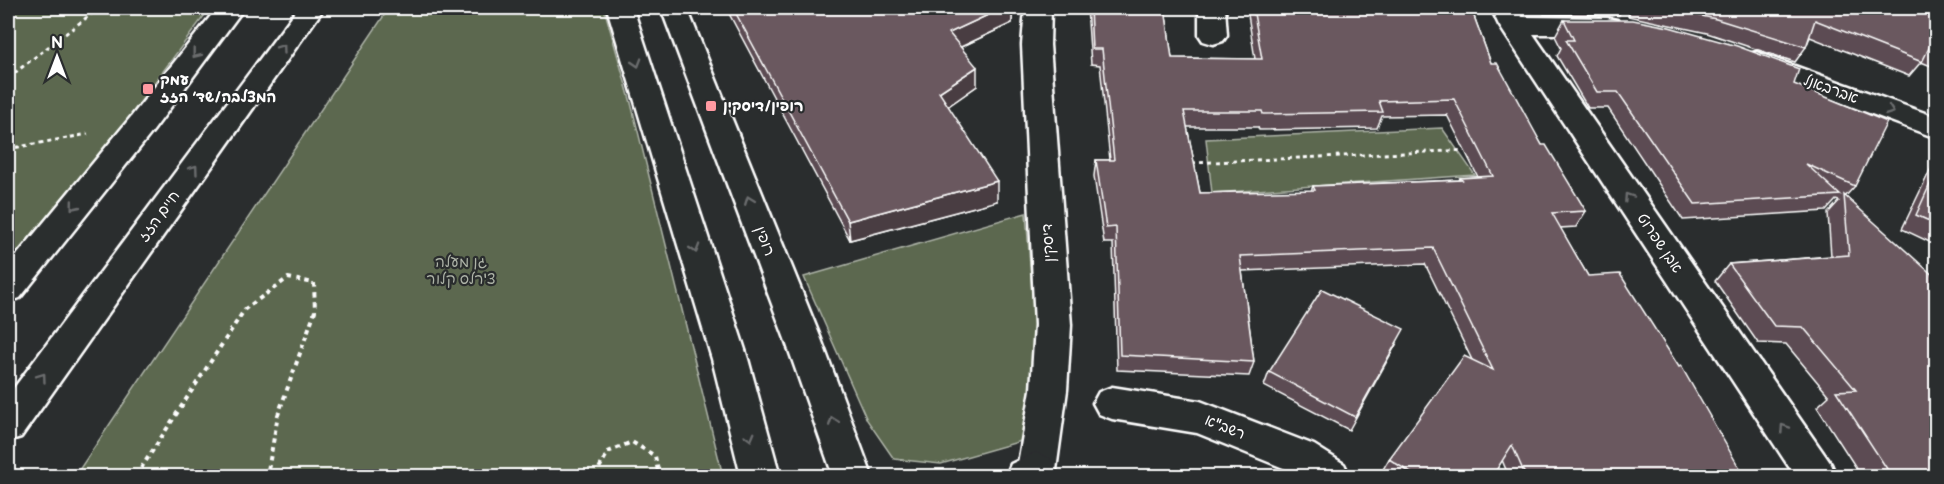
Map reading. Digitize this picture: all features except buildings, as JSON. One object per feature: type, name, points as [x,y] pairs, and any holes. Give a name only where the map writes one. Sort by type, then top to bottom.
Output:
[{"type":"street","points":[[8,289],[142,124],[231,8]]},
{"type":"street","name":"חיים הזז","points":[[8,425],[311,8]]},
{"type":"street","points":[[620,8],[730,359],[761,477]]},
{"type":"street","name":"רופין","points":[[674,8],[855,474]]},
{"type":"street","name":"דיסקין","points":[[1032,474],[1049,390],[1053,325],[1036,45],[1038,8]]},
{"type":"street","points":[[1212,8],[1213,35]]},
{"type":"street","points":[[1509,16],[1634,28]]},
{"type":"street","name":"אבן שפרוט","points":[[1509,16],[1817,477]]},
{"type":"street","name":"אברבאנל","points":[[1737,54],[1936,128]]},
{"type":"street","name":"רשב\"א","points":[[1112,403],[1200,417],[1300,457],[1330,477]]},
{"type":"path","points":[[8,78],[99,8]]},
{"type":"path","points":[[8,149],[142,124]]},
{"type":"path","points":[[1186,164],[1474,150]]},
{"type":"path","points":[[136,477],[245,309],[288,278],[314,283],[315,310],[278,415],[267,477]]},
{"type":"path","points":[[595,477],[609,452],[632,442],[655,456],[659,477]]},
{"type":"green space","points":[[8,8],[210,8],[8,275]]},
{"type":"green space","name":"גן מעלה צ'רלס קלור","points":[[389,8],[604,8],[631,103],[723,476],[75,476]]},
{"type":"green space","points":[[1442,128],[1475,175],[1212,193],[1206,139]]},
{"type":"green space","points":[[1026,213],[1037,355],[1025,440],[941,464],[894,459],[867,420],[804,277]]},
{"type":"place","name":"עמק המצלבה/שד׳ הזז","points":[[148,89]]},
{"type":"place","name":"רופין/דיסקין","points":[[711,106]]}]
